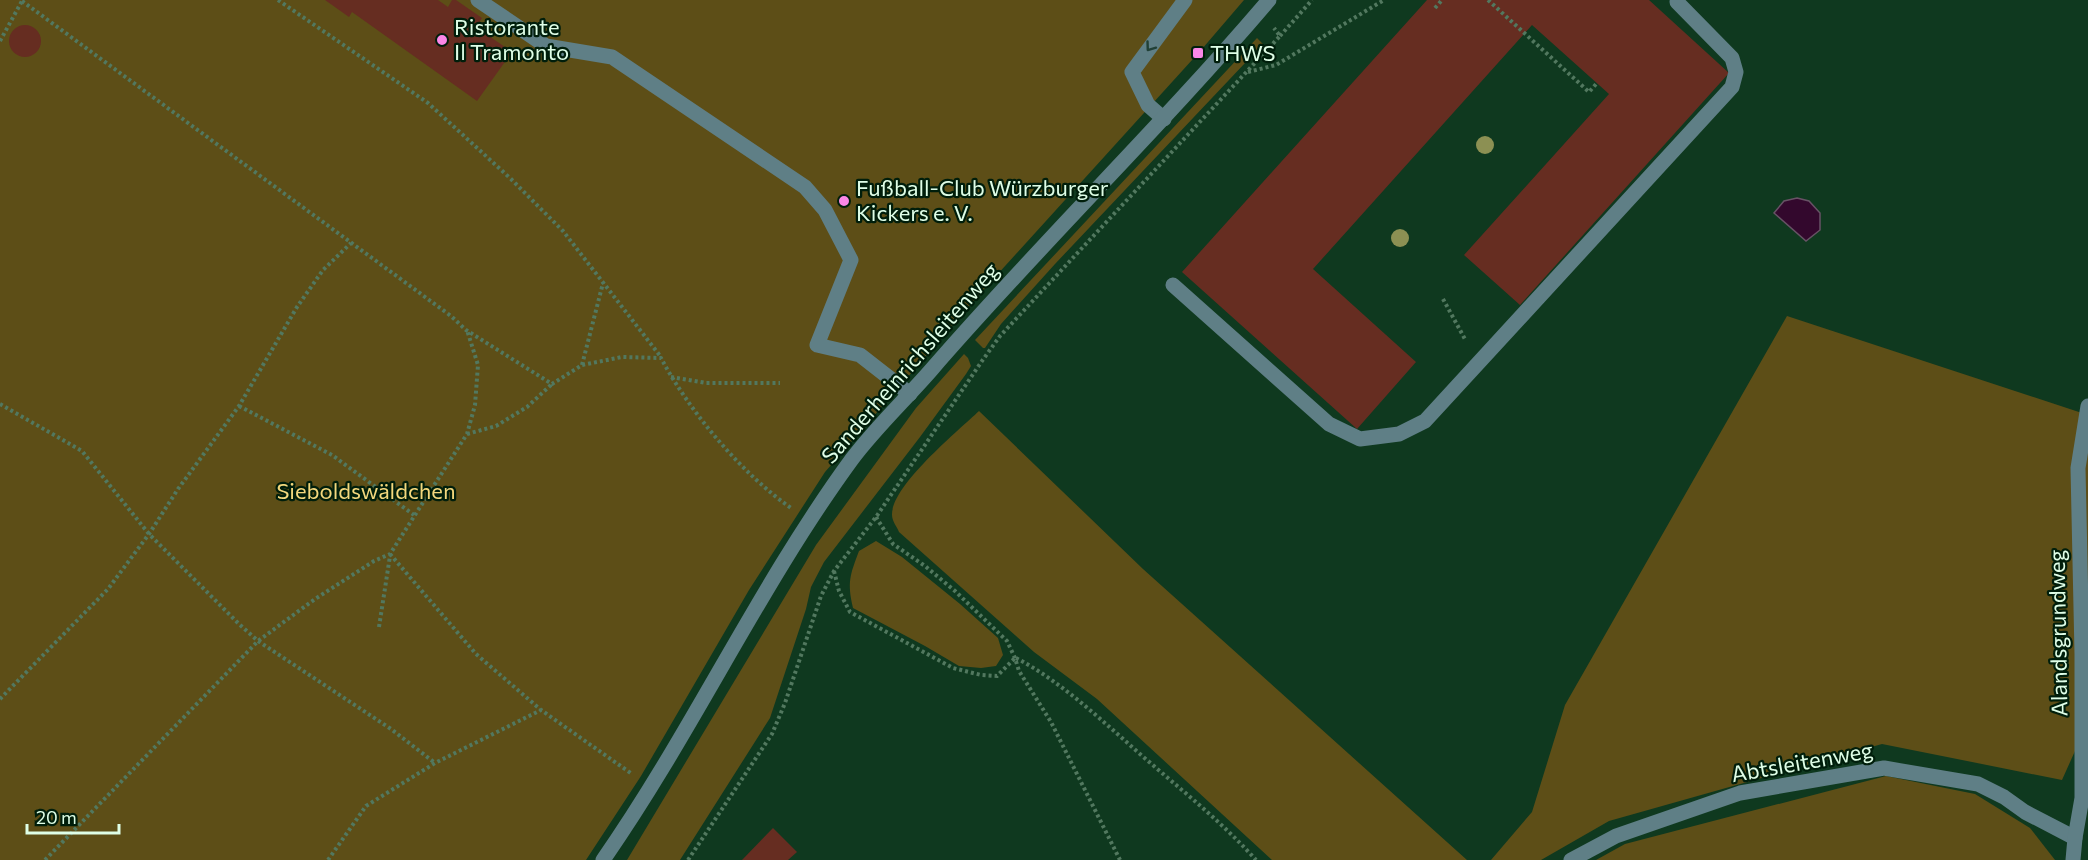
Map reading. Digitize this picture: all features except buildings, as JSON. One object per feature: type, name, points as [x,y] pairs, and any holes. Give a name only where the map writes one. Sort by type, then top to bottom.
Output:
[{"type":"street","points":[[478,0],[546,46],[612,57],[805,187],[825,210],[851,260],[817,345],[861,356],[910,394]]},
{"type":"street","points":[[1164,119],[1148,105],[1132,72],[1185,0]]},
{"type":"street","name":"Sanderheinrichsleitenweg","points":[[603,860],[650,786],[809,520],[854,456],[981,313],[1164,119],[1269,0]]},
{"type":"street","points":[[1173,285],[1329,424],[1360,440],[1399,434],[1425,421],[1732,87],[1736,72],[1732,58],[1677,2]]},
{"type":"street","name":"Alandsgrundweg","points":[[2073,860],[2082,798],[2078,468],[2088,406]]},
{"type":"street","name":"Abtsleitenweg","points":[[1571,860],[1616,836],[1740,793],[1884,768],[1978,784],[2075,838]]},
{"type":"path","points":[[278,0],[428,103],[511,179],[563,231],[662,358],[671,377],[714,435],[780,500],[809,520]]},
{"type":"path","points":[[688,860],[772,734],[785,703],[821,596],[834,571],[876,517],[1000,336],[1312,0]]},
{"type":"path","points":[[1245,73],[1276,65],[1384,0]]},
{"type":"path","points":[[1435,8],[1442,0]]},
{"type":"path","points":[[1488,0],[1589,92],[1597,83]]},
{"type":"path","points":[[0,41],[22,1],[451,316],[466,330],[552,384]]},
{"type":"path","points":[[1259,12],[1280,36]]},
{"type":"path","points":[[0,699],[108,589],[239,406],[297,307],[323,270],[351,243]]},
{"type":"path","points":[[582,365],[603,283]]},
{"type":"path","points":[[1443,299],[1469,347]]},
{"type":"path","points":[[379,627],[390,555],[467,434],[475,405],[478,365],[466,330]]},
{"type":"path","points":[[467,434],[496,426],[528,407],[552,384],[582,365],[622,357],[662,358]]},
{"type":"path","points":[[671,377],[706,383],[780,383]]},
{"type":"path","points":[[0,404],[82,452],[149,534],[258,641],[391,729],[435,763]]},
{"type":"path","points":[[239,406],[333,455],[414,515]]},
{"type":"path","points":[[876,517],[893,544],[925,566],[986,619],[1007,641],[1018,671],[1051,722],[1120,860]]},
{"type":"path","points":[[45,860],[258,641],[325,592],[374,561],[390,555]]},
{"type":"path","points":[[390,555],[476,654],[541,710],[650,786]]},
{"type":"path","points":[[834,571],[838,591],[850,612],[925,651],[938,661],[966,672],[997,676],[1015,658]]},
{"type":"path","points":[[1015,658],[1039,670],[1082,704],[1230,831],[1256,860]]},
{"type":"path","points":[[328,860],[366,806],[435,763],[541,710]]},
{"type":"green space","name":"Sieboldswäldchen","points":[[0,0],[1244,0],[986,287],[825,472],[749,590],[641,776],[586,860],[0,860]]},
{"type":"green space","points":[[1257,38],[1263,44],[1055,264],[1001,324],[983,348],[975,340]]},
{"type":"green space","points":[[1787,316],[2088,415],[2088,722],[2062,780],[1882,744],[1609,821],[1541,860],[1491,860],[1532,812],[1565,705]]},
{"type":"green space","points":[[964,354],[971,366],[966,374],[824,562],[811,587],[770,718],[680,860],[627,860],[816,545],[916,408]]},
{"type":"green space","points":[[979,411],[1143,569],[1467,860],[1272,860],[1097,699],[1034,652],[899,532],[892,515],[902,489],[927,460]]},
{"type":"green space","points":[[876,541],[902,557],[998,638],[1003,655],[996,666],[981,668],[959,666],[853,608],[850,579],[853,566],[859,551]]},
{"type":"green space","points":[[1886,776],[1975,794],[2030,828],[2055,860],[1596,860],[1625,844]]},
{"type":"shaded area","points":[[1797,198],[1809,201],[1820,213],[1820,230],[1806,241],[1774,213],[1784,201]]},
{"type":"place","name":"Ristorante Il Tramonto","points":[[442,40]]},
{"type":"place","name":"THWS","points":[[1198,53]]},
{"type":"place","name":"Fußball-Club Würzburger Kickers e. V.","points":[[844,201]]}]
